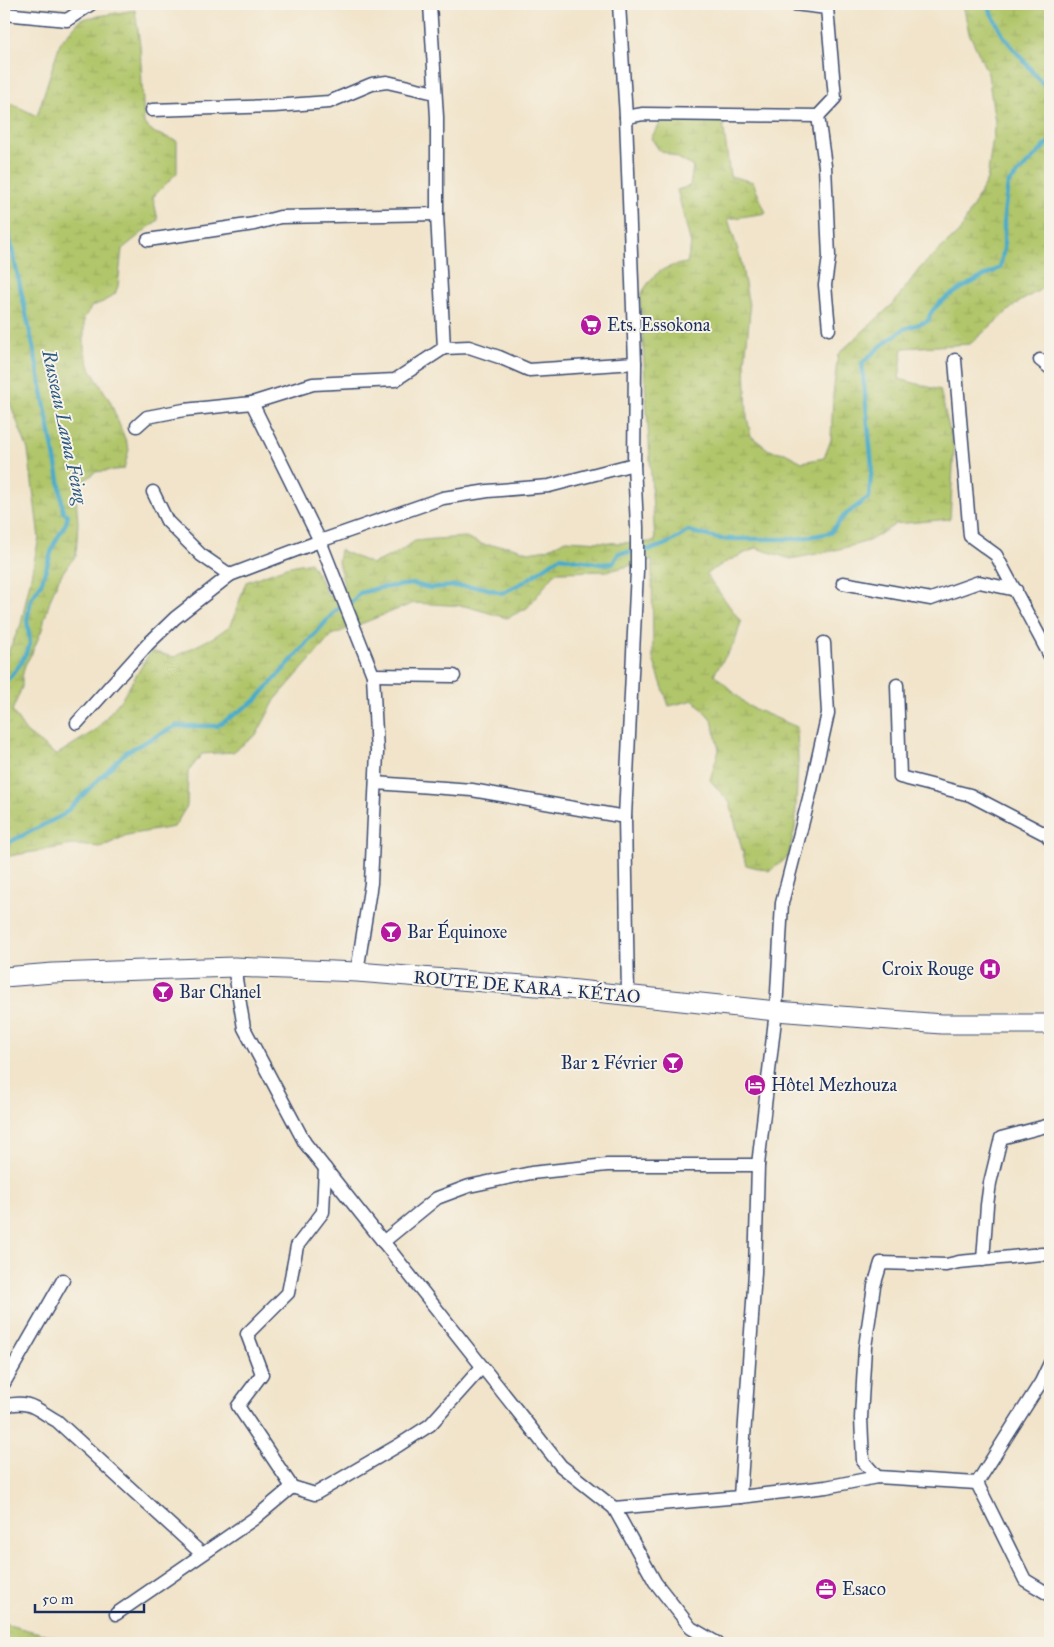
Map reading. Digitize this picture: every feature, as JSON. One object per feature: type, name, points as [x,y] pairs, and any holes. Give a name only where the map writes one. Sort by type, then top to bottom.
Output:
[{"type":"main road","name":"ROUTE DE KARA - KÉTAO","points":[[4,977],[53,973],[234,966],[357,972],[550,987],[776,1011],[942,1024],[1050,1024]]},
{"type":"street","points":[[4,14],[67,20],[91,4]]},
{"type":"street","points":[[430,4],[437,117],[436,214],[444,348]]},
{"type":"street","points":[[619,4],[626,117],[635,363],[634,464],[637,527],[637,571],[625,817],[628,995]]},
{"type":"street","points":[[626,117],[642,114],[818,116],[835,98],[826,8],[794,4]]},
{"type":"street","points":[[152,110],[274,106],[329,102],[372,84],[387,82],[436,93]]},
{"type":"street","points":[[818,116],[825,166],[829,256],[826,285],[829,329]]},
{"type":"street","points":[[148,240],[254,224],[280,217],[436,214]]},
{"type":"street","points":[[137,426],[147,417],[184,410],[252,403],[313,384],[395,380],[444,348],[469,347],[529,370],[635,363]]},
{"type":"street","points":[[955,360],[970,536],[996,554],[1050,656]]},
{"type":"street","points":[[252,403],[320,541],[373,675],[376,783],[371,883],[357,972]]},
{"type":"street","points":[[77,723],[148,644],[175,618],[230,575],[443,498],[549,486],[634,464]]},
{"type":"street","points":[[153,492],[167,521],[201,555],[230,575]]},
{"type":"street","points":[[843,583],[931,599],[979,582],[1016,590]]},
{"type":"street","points":[[740,1497],[755,1272],[758,1165],[776,1011],[782,903],[810,794],[828,713],[824,644]]},
{"type":"street","points":[[373,675],[454,676]]},
{"type":"street","points":[[897,685],[900,777],[970,795],[1047,835],[1050,840]]},
{"type":"street","points":[[376,783],[472,790],[625,817]]},
{"type":"street","points":[[234,966],[244,1028],[305,1143],[561,1466],[614,1508],[655,1582],[691,1628],[717,1643]]},
{"type":"street","points":[[983,1260],[988,1198],[1001,1138],[1050,1125]]},
{"type":"street","points":[[383,1242],[438,1198],[469,1186],[531,1173],[607,1165],[758,1165]]},
{"type":"street","points":[[325,1168],[323,1212],[297,1246],[288,1293],[247,1334],[262,1374],[238,1406],[292,1487],[315,1494],[399,1446],[430,1425],[482,1367]]},
{"type":"street","points":[[877,1477],[864,1460],[860,1418],[865,1347],[874,1286],[881,1263],[946,1265],[959,1262],[1042,1254],[1050,1255]]},
{"type":"street","points":[[4,1384],[63,1280]]},
{"type":"street","points":[[977,1483],[1041,1382],[1050,1363]]},
{"type":"street","points":[[4,1406],[17,1402],[31,1405],[57,1421],[202,1554]]},
{"type":"street","points":[[614,1508],[826,1487],[877,1477],[977,1483]]},
{"type":"street","points":[[977,1483],[1024,1580],[1050,1595]]},
{"type":"street","points":[[116,1614],[255,1518],[292,1487]]},
{"type":"green space","points":[[963,4],[1050,4],[1050,259],[1043,288],[1016,304],[970,344],[903,348],[899,379],[940,390],[954,449],[950,519],[896,524],[869,541],[791,559],[756,548],[706,574],[741,622],[735,642],[714,674],[748,706],[797,727],[798,761],[795,828],[788,857],[770,871],[746,865],[730,803],[710,780],[719,750],[712,720],[694,700],[669,706],[653,659],[652,560],[609,571],[556,572],[527,608],[507,618],[465,606],[414,603],[332,635],[275,700],[257,734],[233,752],[202,754],[188,772],[187,806],[174,827],[127,835],[102,847],[73,845],[4,857],[4,661],[21,624],[39,538],[28,450],[10,403],[4,375],[4,100],[37,116],[60,43],[81,19],[135,10],[140,45],[144,124],[155,133],[177,141],[177,173],[153,197],[158,220],[122,249],[118,286],[115,294],[103,302],[92,306],[84,318],[84,349],[90,368],[110,401],[129,449],[124,469],[95,472],[80,485],[76,496],[78,522],[76,556],[64,571],[56,586],[43,627],[25,665],[22,687],[12,711],[26,732],[56,755],[96,730],[123,697],[151,651],[174,657],[214,637],[231,625],[246,582],[286,567],[310,562],[328,596],[344,585],[338,562],[340,550],[372,564],[397,553],[415,541],[435,539],[466,537],[484,545],[509,546],[529,552],[547,549],[566,540],[618,543],[655,542],[640,296],[649,282],[659,272],[687,263],[691,244],[677,190],[690,186],[693,167],[659,150],[651,138],[661,122],[688,120],[723,122],[730,176],[753,182],[766,213],[728,219],[740,257],[750,311],[745,362],[747,417],[751,436],[769,450],[785,453],[802,462],[824,458],[831,440],[833,395],[838,354],[893,304],[920,268],[960,231],[987,180],[995,122],[988,74],[969,33]]},
{"type":"green space","points":[[4,1624],[79,1643],[4,1643]]},
{"type":"waterway","name":"Russeau Lama Feing","points":[[989,4],[989,9],[1004,37],[1047,89],[1050,99]]},
{"type":"waterway","name":"Russeau Lama Feing","points":[[4,845],[63,815],[126,752],[176,726],[217,726],[256,700],[339,607],[352,602],[360,593],[379,588],[413,584],[430,588],[453,586],[481,587],[502,593],[524,582],[560,557],[601,564],[613,563],[619,553],[655,548],[671,542],[688,531],[721,539],[797,539],[830,533],[845,515],[869,497],[872,466],[862,363],[904,329],[928,321],[932,311],[946,298],[1000,268],[1004,248],[1004,214],[1008,184],[1050,141]]},
{"type":"waterway","name":"Russeau Lama Feing","points":[[4,224],[8,231],[35,355],[60,485],[63,512],[68,515],[66,523],[54,544],[41,584],[31,599],[27,620],[30,644],[21,663],[4,682]]},
{"type":"place","name":"Ets. Essokona","points":[[591,325]]},
{"type":"place","name":"Bar Équinoxe","points":[[391,932]]},
{"type":"place","name":"Croix Rouge","points":[[990,969]]},
{"type":"place","name":"Bar Chanel","points":[[163,992]]},
{"type":"place","name":"Bar 2 Février","points":[[673,1063]]},
{"type":"place","name":"Hôtel Mezhouza","points":[[755,1085]]},
{"type":"place","name":"Esaco","points":[[826,1589]]}]
